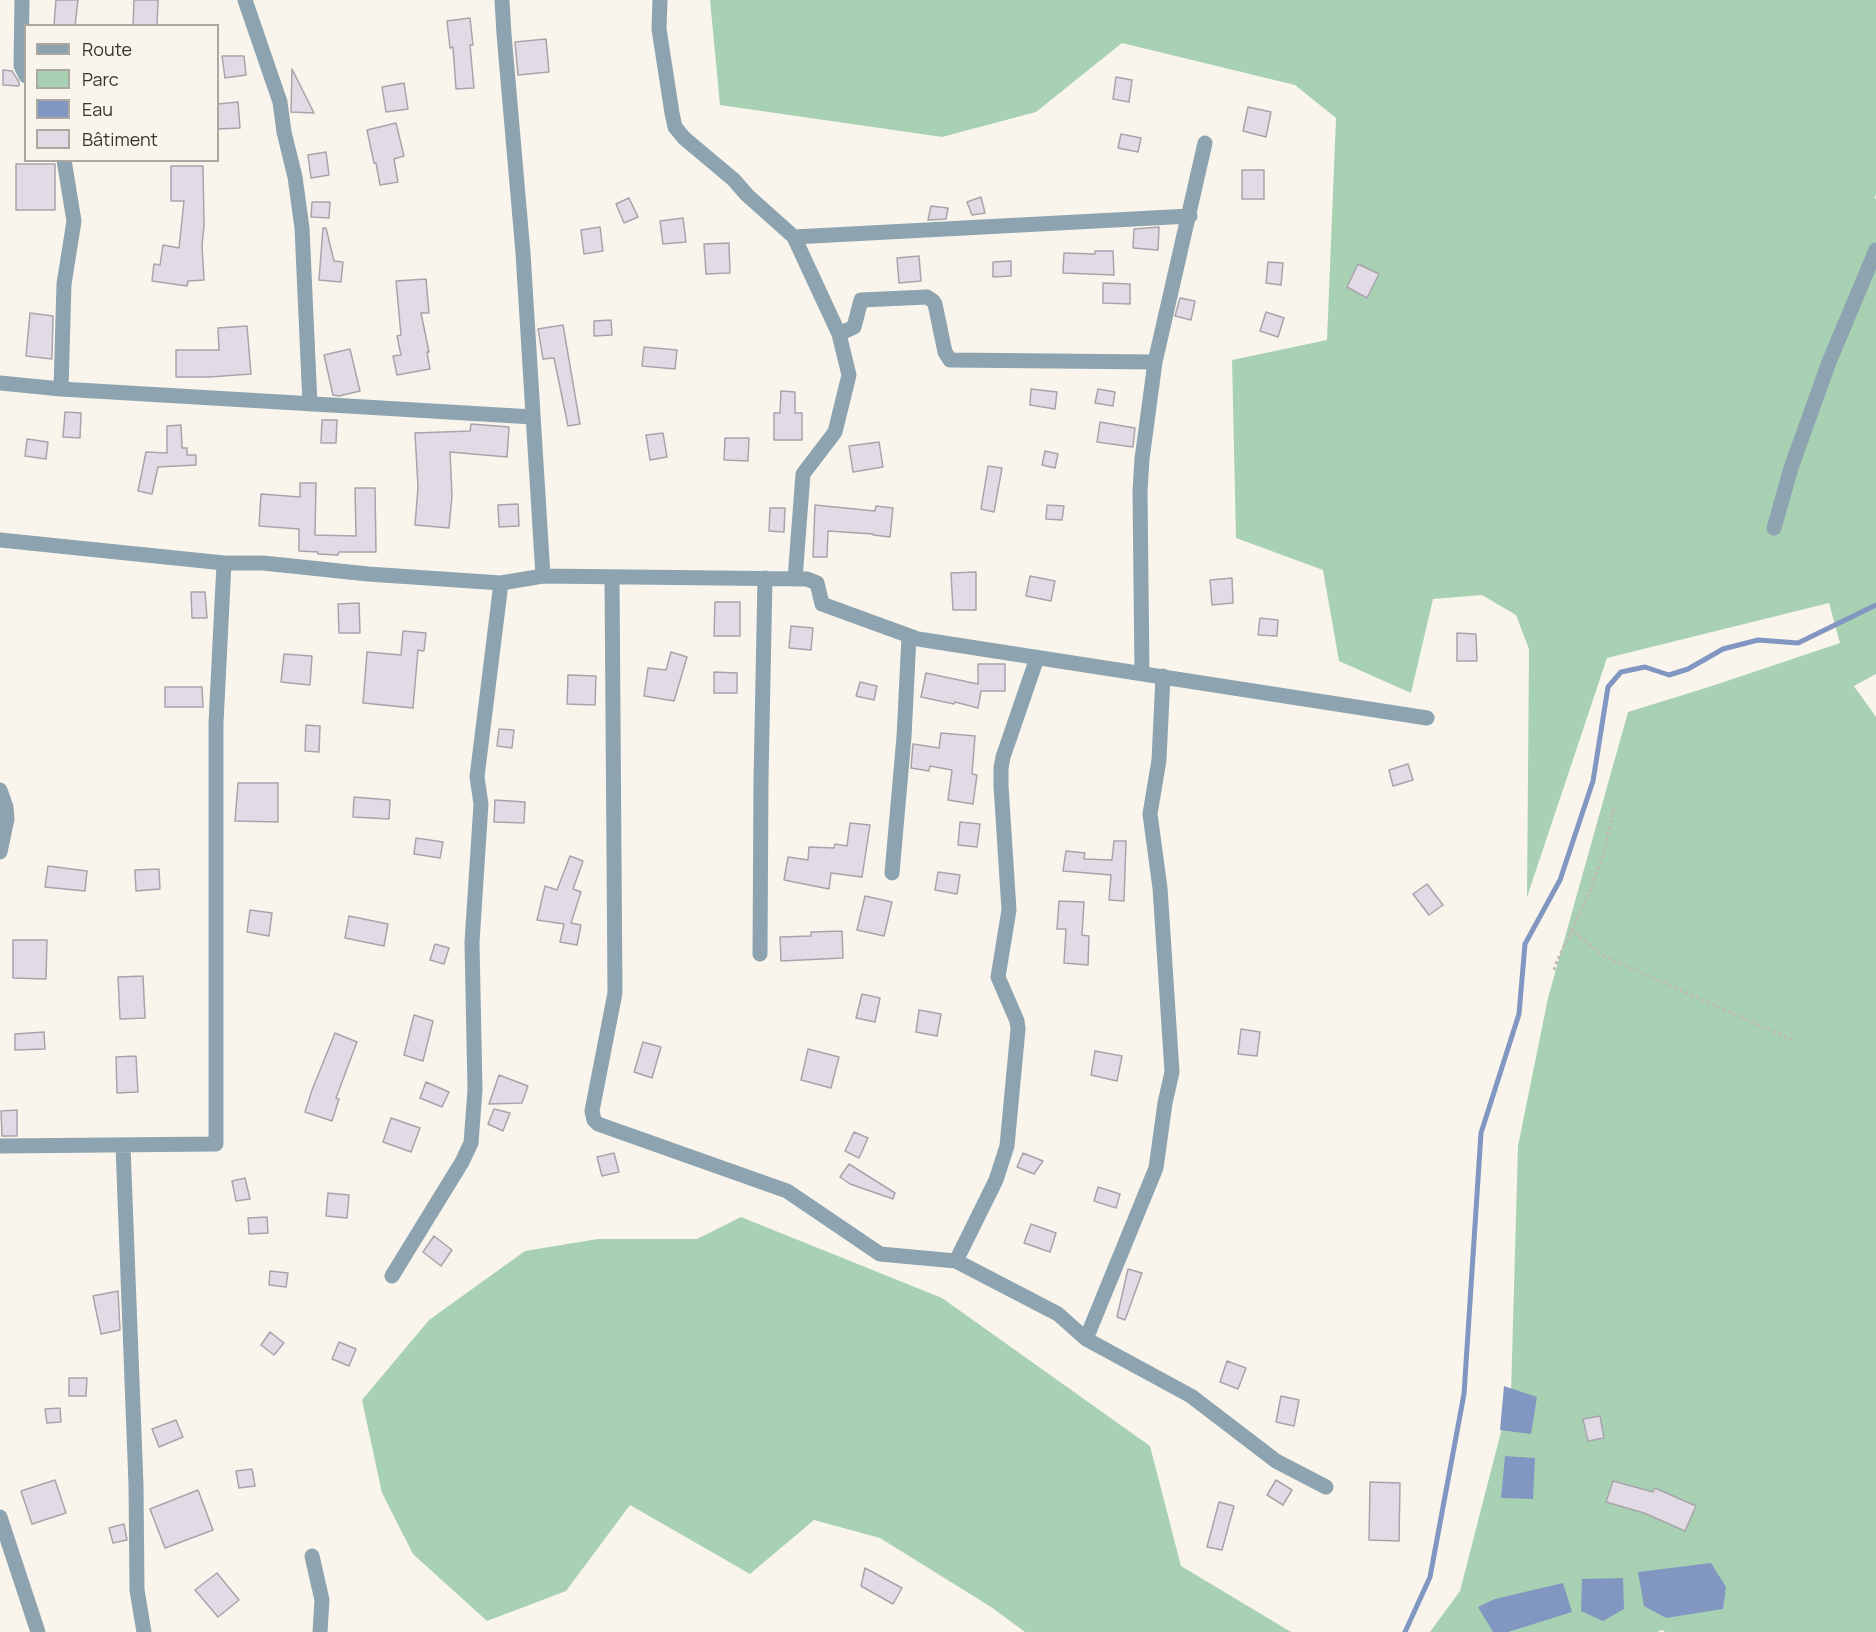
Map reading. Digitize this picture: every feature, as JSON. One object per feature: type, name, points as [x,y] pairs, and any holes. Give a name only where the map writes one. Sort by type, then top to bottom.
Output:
[{"type":"street","points":[[22,0],[21,66],[24,72]]},
{"type":"street","points":[[245,0],[280,102],[284,132],[295,177],[302,228],[310,404]]},
{"type":"street","points":[[502,0],[523,253],[543,576]]},
{"type":"street","points":[[660,0],[659,28],[675,127],[684,138],[734,180],[747,195],[794,237],[839,334],[849,375],[835,432],[803,474],[795,579]]},
{"type":"street","points":[[1142,673],[1140,490],[1142,459],[1155,362],[1205,143]]},
{"type":"street","points":[[60,389],[64,284],[74,221],[64,162]]},
{"type":"street","points":[[794,237],[1190,216]]},
{"type":"street","points":[[1774,528],[1791,468],[1829,362],[1876,250]]},
{"type":"street","points":[[839,334],[854,327],[861,300],[927,297],[935,304],[945,352],[950,360],[1155,362]]},
{"type":"street","points":[[0,383],[60,389],[533,417]]},
{"type":"street","points":[[0,540],[224,563],[263,563],[368,574],[501,583],[543,576],[807,579],[816,583],[822,604],[918,639],[1427,718]]},
{"type":"street","points":[[0,1146],[216,1144],[216,723],[224,563]]},
{"type":"street","points":[[612,577],[615,993],[592,1111],[594,1120],[598,1124],[787,1191],[880,1254],[956,1261],[1058,1314],[1086,1339],[1191,1396],[1276,1461],[1326,1487]]},
{"type":"street","points":[[760,954],[765,578]]},
{"type":"street","points":[[392,1276],[462,1162],[471,1143],[475,1090],[472,942],[481,804],[477,777],[501,583]]},
{"type":"street","points":[[891,873],[904,737],[909,636]]},
{"type":"street","points":[[956,1261],[996,1180],[1007,1146],[1018,1029],[998,977],[1009,910],[1001,768],[1037,658]]},
{"type":"street","points":[[1086,1339],[1155,1168],[1172,1072],[1160,888],[1150,814],[1159,760],[1163,676]]},
{"type":"street","points":[[0,790],[6,807],[7,819],[0,852]]},
{"type":"street","points":[[123,1146],[136,1485],[137,1590],[144,1632]]},
{"type":"street","points":[[0,1517],[38,1632]]},
{"type":"street","points":[[312,1556],[322,1600],[320,1632]]},
{"type":"path","points":[[1554,970],[1590,891],[1603,855],[1614,808]]},
{"type":"path","points":[[1572,930],[1604,956],[1792,1040]]},
{"type":"green space","points":[[710,0],[1876,0],[1876,674],[1854,686],[1876,717],[1876,1632],[1665,1632],[1662,1630],[1657,1632],[1430,1632],[1460,1591],[1511,1393],[1518,1146],[1548,998],[1628,712],[1840,643],[1829,603],[1607,658],[1527,897],[1529,649],[1516,615],[1482,595],[1433,599],[1411,693],[1339,661],[1323,570],[1236,538],[1232,360],[1327,340],[1336,118],[1295,85],[1122,43],[1036,112],[942,137],[720,105]]},
{"type":"green space","points":[[741,1217],[942,1298],[1150,1446],[1181,1566],[1291,1632],[1025,1632],[991,1607],[880,1538],[814,1520],[750,1574],[630,1505],[566,1591],[487,1621],[413,1554],[382,1493],[362,1400],[429,1320],[525,1251],[598,1239],[697,1239]]},
{"type":"water","points":[[1504,1386],[1537,1397],[1531,1434],[1500,1430]]},
{"type":"water","points":[[1505,1456],[1535,1458],[1533,1499],[1501,1498]]},
{"type":"water","points":[[1711,1563],[1726,1587],[1723,1609],[1666,1618],[1644,1606],[1638,1572]]},
{"type":"water","points":[[1623,1578],[1624,1609],[1603,1621],[1581,1611],[1582,1579]]},
{"type":"water","points":[[1563,1583],[1572,1612],[1508,1632],[1493,1632],[1478,1607],[1495,1599]]},
{"type":"building","points":[[56,0],[78,0],[75,24],[54,24]]},
{"type":"building","points":[[134,0],[158,0],[157,24],[133,24]]},
{"type":"building","points":[[470,18],[474,88],[456,89],[453,47],[450,48],[447,21]]},
{"type":"building","points":[[546,39],[549,72],[518,75],[515,42]]},
{"type":"building","points":[[222,56],[244,56],[246,75],[225,78]]},
{"type":"building","points":[[292,69],[314,113],[291,112]]},
{"type":"building","points":[[3,70],[12,71],[19,86],[3,85]]},
{"type":"building","points":[[1116,77],[1132,80],[1129,102],[1113,99]]},
{"type":"building","points":[[404,83],[408,109],[386,112],[382,87]]},
{"type":"building","points":[[238,102],[240,128],[219,129],[219,104]]},
{"type":"building","points":[[1248,107],[1271,112],[1266,137],[1243,131]]},
{"type":"building","points":[[396,123],[404,156],[394,159],[398,182],[380,185],[367,130]]},
{"type":"building","points":[[1121,134],[1141,138],[1138,152],[1118,148]]},
{"type":"building","points":[[326,152],[329,175],[311,178],[308,155]]},
{"type":"building","points":[[16,164],[55,164],[55,210],[16,210]]},
{"type":"building","points":[[171,166],[203,166],[204,280],[188,281],[187,286],[152,281],[154,264],[160,265],[163,245],[179,248],[184,201],[171,201]]},
{"type":"building","points":[[1242,170],[1264,170],[1264,199],[1242,199]]},
{"type":"building","points":[[981,197],[985,213],[972,215],[967,202]]},
{"type":"building","points":[[629,198],[638,217],[624,223],[616,204]]},
{"type":"building","points":[[312,202],[330,202],[329,218],[311,217]]},
{"type":"building","points":[[931,206],[948,208],[946,219],[928,220]]},
{"type":"building","points":[[683,218],[686,242],[663,244],[660,221]]},
{"type":"building","points":[[600,227],[603,251],[584,254],[581,230]]},
{"type":"building","points":[[1159,227],[1158,250],[1133,248],[1134,229]]},
{"type":"building","points":[[323,228],[326,228],[334,261],[343,262],[341,282],[319,280]]},
{"type":"building","points":[[729,243],[730,273],[706,274],[704,244]]},
{"type":"building","points":[[1095,251],[1113,251],[1114,275],[1063,273],[1064,253],[1095,254]]},
{"type":"building","points":[[919,256],[921,281],[899,283],[897,258]]},
{"type":"building","points":[[1011,261],[1011,276],[993,277],[993,262]]},
{"type":"building","points":[[1268,262],[1283,263],[1281,285],[1266,283]]},
{"type":"building","points":[[1358,264],[1379,274],[1367,298],[1347,287]]},
{"type":"building","points":[[426,279],[429,313],[421,313],[430,369],[397,375],[393,356],[401,355],[397,336],[401,335],[396,281]]},
{"type":"building","points":[[1103,283],[1130,284],[1130,304],[1103,303]]},
{"type":"building","points":[[1180,298],[1195,301],[1191,320],[1175,316]]},
{"type":"building","points":[[1266,312],[1284,318],[1278,337],[1260,331]]},
{"type":"building","points":[[30,313],[53,316],[52,359],[26,356]]},
{"type":"building","points":[[611,320],[612,335],[594,336],[594,321]]},
{"type":"building","points":[[563,325],[580,424],[568,426],[554,358],[543,359],[538,329]]},
{"type":"building","points":[[247,326],[251,374],[176,377],[176,350],[219,350],[218,328]]},
{"type":"building","points":[[644,347],[677,350],[675,369],[642,366]]},
{"type":"building","points":[[350,349],[360,391],[339,396],[333,395],[324,355]]},
{"type":"building","points":[[1031,389],[1057,392],[1055,409],[1030,405]]},
{"type":"building","points":[[1098,389],[1115,392],[1113,406],[1095,403]]},
{"type":"building","points":[[781,391],[795,392],[795,413],[802,413],[802,440],[774,440],[774,413],[780,413]]},
{"type":"building","points":[[65,412],[81,413],[80,438],[63,437]]},
{"type":"building","points":[[322,420],[337,420],[336,443],[321,443]]},
{"type":"building","points":[[1100,422],[1135,428],[1133,447],[1097,442]]},
{"type":"building","points":[[471,424],[509,427],[507,457],[450,452],[452,496],[449,528],[415,525],[418,487],[415,433],[470,431]]},
{"type":"building","points":[[181,425],[182,448],[187,448],[187,455],[196,455],[196,465],[158,467],[152,494],[138,491],[146,452],[167,453],[167,426]]},
{"type":"building","points":[[663,433],[667,457],[650,460],[646,435]]},
{"type":"building","points":[[725,438],[749,438],[748,461],[724,460]]},
{"type":"building","points":[[27,439],[48,442],[46,459],[25,456]]},
{"type":"building","points":[[879,442],[883,467],[853,472],[849,446]]},
{"type":"building","points":[[1045,451],[1058,454],[1055,468],[1042,465]]},
{"type":"building","points":[[988,466],[1002,468],[994,512],[981,509]]},
{"type":"building","points":[[300,483],[316,483],[315,535],[356,536],[355,488],[375,488],[376,552],[339,552],[338,555],[299,551],[299,529],[259,526],[261,494],[300,497]]},
{"type":"building","points":[[518,504],[519,526],[499,527],[498,505]]},
{"type":"building","points":[[815,505],[875,511],[876,506],[893,508],[890,537],[828,531],[827,557],[813,557]]},
{"type":"building","points":[[1047,505],[1064,506],[1062,520],[1046,519]]},
{"type":"building","points":[[770,508],[785,508],[784,532],[769,531]]},
{"type":"building","points":[[976,572],[976,610],[953,610],[951,573]]},
{"type":"building","points":[[1030,576],[1055,581],[1051,601],[1026,596]]},
{"type":"building","points":[[1232,578],[1233,603],[1212,605],[1210,580]]},
{"type":"building","points":[[191,592],[205,592],[207,618],[192,618]]},
{"type":"building","points":[[715,602],[740,602],[740,636],[714,636]]},
{"type":"building","points":[[359,603],[360,633],[339,633],[338,604]]},
{"type":"building","points":[[1260,618],[1278,620],[1277,636],[1258,635]]},
{"type":"building","points":[[791,626],[813,628],[811,650],[789,648]]},
{"type":"building","points":[[403,631],[426,633],[424,651],[418,650],[413,708],[363,703],[367,652],[401,655]]},
{"type":"building","points":[[1457,633],[1476,634],[1477,661],[1457,661]]},
{"type":"building","points":[[671,652],[687,657],[674,701],[644,696],[648,668],[666,670]]},
{"type":"building","points":[[284,654],[312,656],[310,685],[281,682]]},
{"type":"building","points":[[978,664],[1005,664],[1005,691],[981,691],[978,708],[921,697],[926,673],[978,684]]},
{"type":"building","points":[[714,672],[737,673],[737,693],[714,693]]},
{"type":"building","points":[[568,675],[596,676],[595,705],[567,704]]},
{"type":"building","points":[[860,682],[877,686],[874,700],[856,696]]},
{"type":"building","points":[[165,687],[202,687],[203,707],[165,707]]},
{"type":"building","points":[[306,725],[320,726],[319,752],[305,751]]},
{"type":"building","points":[[499,729],[514,730],[512,748],[497,746]]},
{"type":"building","points":[[941,733],[975,736],[972,774],[977,775],[973,804],[948,800],[952,770],[930,766],[929,771],[911,768],[913,744],[939,748]]},
{"type":"building","points":[[1408,764],[1413,780],[1393,786],[1389,770]]},
{"type":"building","points":[[238,783],[278,783],[278,822],[235,821]]},
{"type":"building","points":[[354,797],[390,800],[389,819],[353,817]]},
{"type":"building","points":[[495,800],[525,802],[524,823],[494,822]]},
{"type":"building","points":[[960,822],[980,824],[977,847],[958,845]]},
{"type":"building","points":[[850,823],[870,825],[862,877],[831,873],[829,889],[784,880],[788,857],[808,860],[809,847],[834,848],[835,844],[847,846]]},
{"type":"building","points":[[416,838],[443,842],[440,858],[414,854]]},
{"type":"building","points":[[1114,841],[1126,841],[1124,901],[1109,900],[1111,875],[1063,871],[1066,851],[1085,853],[1084,859],[1112,860]]},
{"type":"building","points":[[570,856],[583,861],[573,889],[581,892],[571,923],[581,925],[577,945],[560,942],[564,924],[537,920],[545,886],[557,890]]},
{"type":"building","points":[[48,866],[87,871],[85,891],[45,887]]},
{"type":"building","points":[[159,869],[160,889],[136,891],[135,870]]},
{"type":"building","points":[[938,872],[960,875],[957,894],[935,890]]},
{"type":"building","points":[[1427,884],[1443,905],[1429,915],[1413,894]]},
{"type":"building","points":[[865,896],[892,902],[884,936],[857,930]]},
{"type":"building","points":[[1059,901],[1084,902],[1082,935],[1089,936],[1088,965],[1064,963],[1066,929],[1057,929]]},
{"type":"building","points":[[250,910],[272,913],[269,936],[247,932]]},
{"type":"building","points":[[349,916],[388,924],[384,946],[345,938]]},
{"type":"building","points":[[842,931],[843,958],[781,961],[780,937],[811,936],[811,932]]},
{"type":"building","points":[[13,940],[47,940],[46,979],[13,978]]},
{"type":"building","points":[[435,944],[449,948],[444,964],[430,960]]},
{"type":"building","points":[[143,976],[145,1018],[120,1019],[118,977]]},
{"type":"building","points":[[862,994],[880,998],[875,1022],[856,1018]]},
{"type":"building","points":[[919,1010],[941,1014],[937,1036],[916,1032]]},
{"type":"building","points":[[414,1015],[433,1021],[423,1061],[404,1055]]},
{"type":"building","points":[[1241,1029],[1260,1032],[1257,1056],[1238,1054]]},
{"type":"building","points":[[44,1032],[45,1049],[15,1050],[15,1034]]},
{"type":"building","points":[[335,1033],[357,1042],[336,1098],[339,1099],[332,1121],[305,1112]]},
{"type":"building","points":[[643,1042],[661,1047],[652,1078],[634,1072]]},
{"type":"building","points":[[808,1049],[839,1057],[831,1088],[801,1080]]},
{"type":"building","points":[[1095,1051],[1122,1056],[1117,1081],[1091,1075]]},
{"type":"building","points":[[136,1056],[138,1092],[117,1093],[116,1057]]},
{"type":"building","points":[[499,1075],[528,1086],[522,1103],[489,1104]]},
{"type":"building","points":[[426,1082],[449,1092],[442,1107],[420,1098]]},
{"type":"building","points":[[494,1109],[510,1113],[503,1131],[488,1124]]},
{"type":"building","points":[[17,1110],[17,1136],[2,1136],[1,1111]]},
{"type":"building","points":[[391,1118],[420,1128],[411,1152],[383,1142]]},
{"type":"building","points":[[854,1132],[868,1138],[859,1158],[845,1151]]},
{"type":"building","points":[[614,1153],[619,1172],[602,1176],[597,1157]]},
{"type":"building","points":[[1023,1153],[1043,1161],[1034,1174],[1017,1167]]},
{"type":"building","points":[[849,1164],[895,1193],[893,1199],[850,1184],[840,1177]]},
{"type":"building","points":[[245,1178],[250,1199],[236,1201],[232,1181]]},
{"type":"building","points":[[1098,1187],[1120,1194],[1116,1208],[1094,1201]]},
{"type":"building","points":[[328,1193],[349,1195],[347,1218],[326,1216]]},
{"type":"building","points":[[267,1217],[268,1233],[249,1234],[248,1218]]},
{"type":"building","points":[[1031,1224],[1056,1233],[1050,1252],[1024,1243]]},
{"type":"building","points":[[434,1236],[452,1250],[441,1266],[423,1252]]},
{"type":"building","points":[[1128,1269],[1142,1273],[1125,1320],[1117,1317]]},
{"type":"building","points":[[270,1271],[288,1273],[286,1287],[269,1285]]},
{"type":"building","points":[[118,1291],[120,1330],[101,1334],[93,1296]]},
{"type":"building","points":[[270,1332],[284,1343],[274,1355],[261,1345]]},
{"type":"building","points":[[339,1342],[356,1349],[349,1366],[332,1359]]},
{"type":"building","points":[[1227,1361],[1246,1368],[1238,1389],[1220,1382]]},
{"type":"building","points":[[69,1378],[87,1378],[86,1396],[69,1396]]},
{"type":"building","points":[[1281,1396],[1299,1400],[1294,1426],[1276,1422]]},
{"type":"building","points":[[60,1408],[61,1422],[47,1423],[45,1409]]},
{"type":"building","points":[[1600,1416],[1604,1438],[1588,1441],[1583,1419]]},
{"type":"building","points":[[176,1420],[183,1437],[159,1447],[152,1429]]},
{"type":"building","points":[[252,1469],[255,1486],[239,1488],[236,1471]]},
{"type":"building","points":[[55,1480],[66,1513],[32,1524],[21,1491]]},
{"type":"building","points":[[1276,1480],[1292,1490],[1283,1505],[1267,1495]]},
{"type":"building","points":[[1613,1481],[1653,1492],[1655,1488],[1696,1506],[1685,1531],[1644,1513],[1606,1502]]},
{"type":"building","points":[[1370,1482],[1400,1483],[1399,1541],[1369,1540]]},
{"type":"building","points":[[198,1490],[213,1530],[165,1548],[150,1509]]},
{"type":"building","points":[[1219,1502],[1234,1506],[1222,1550],[1207,1547]]},
{"type":"building","points":[[124,1524],[127,1540],[113,1543],[109,1528]]},
{"type":"building","points":[[865,1568],[902,1588],[893,1604],[861,1586]]},
{"type":"building","points":[[217,1573],[239,1600],[218,1617],[195,1590]]},
{"type":"waterway","points":[[1405,1632],[1430,1577],[1464,1394],[1481,1133],[1519,1014],[1525,944],[1560,880],[1593,781],[1608,687],[1621,672],[1645,667],[1669,675],[1688,669],[1723,649],[1758,640],[1798,643],[1876,605]]}]
